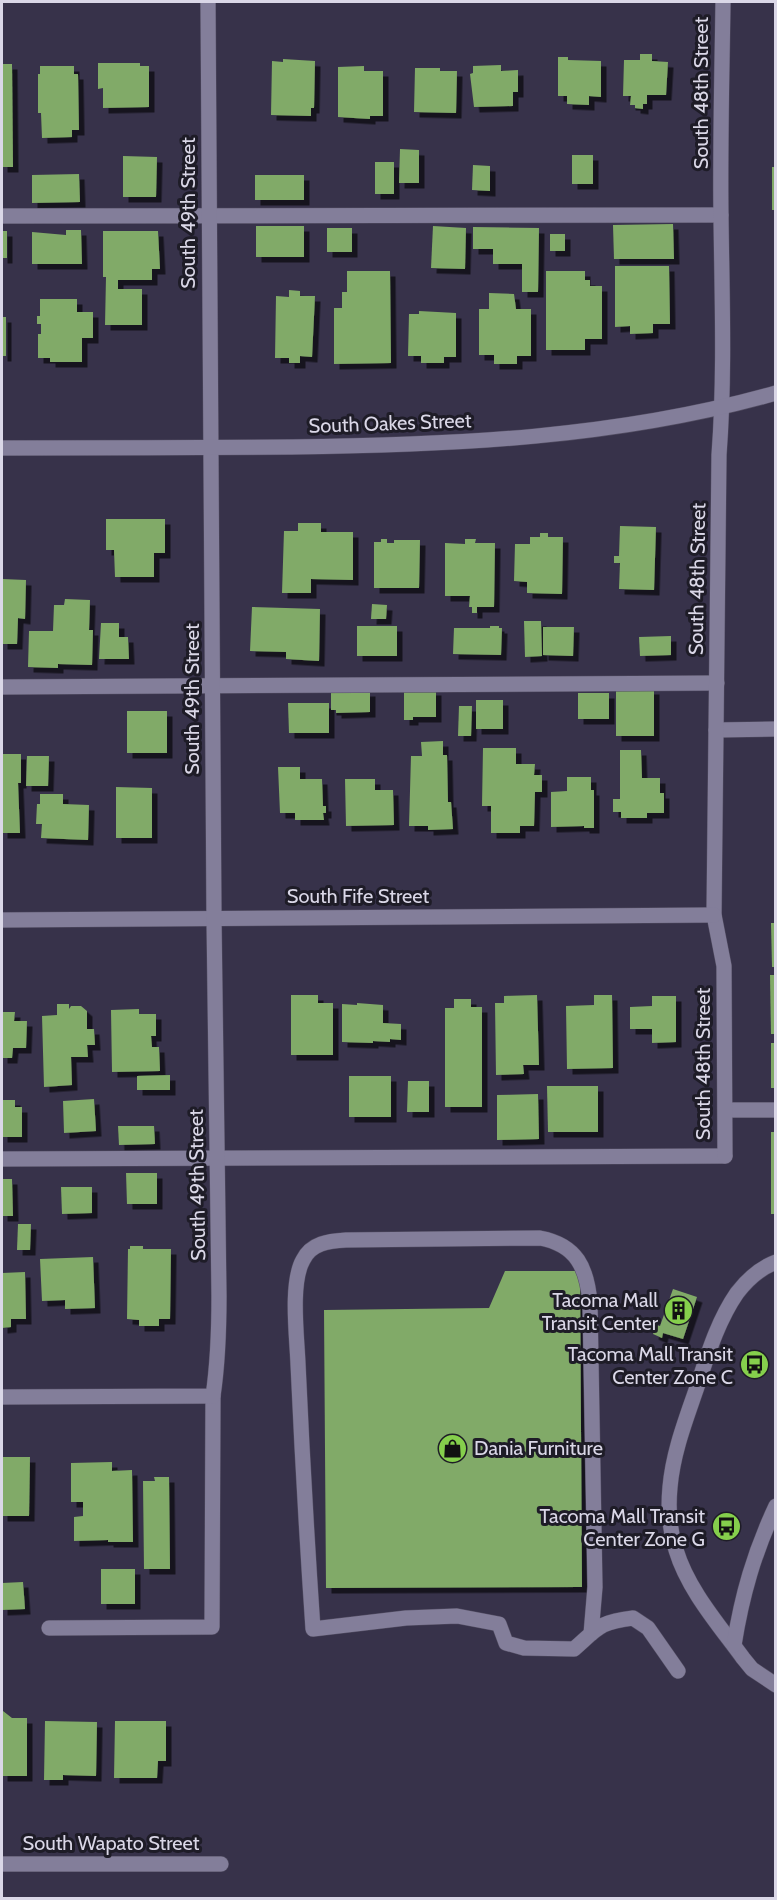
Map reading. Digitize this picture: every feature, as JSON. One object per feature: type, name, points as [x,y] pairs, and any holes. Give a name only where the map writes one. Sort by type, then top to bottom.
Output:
[{"type":"street","name":"South 49th Street","points":[[49,1628],[212,1627],[213,1396],[219,1352],[208,2]]},
{"type":"street","name":"South 48th Street","points":[[217,1158],[725,1156],[724,966],[714,915],[719,455],[723,408],[724,348],[721,215],[723,2]]},
{"type":"street","points":[[2,216],[721,215]]},
{"type":"street","name":"South Oakes Street","points":[[2,448],[364,446],[508,440],[613,427],[723,408],[776,393]]},
{"type":"street","points":[[2,687],[717,683]]},
{"type":"street","points":[[716,730],[776,729]]},
{"type":"street","name":"South Fife Street","points":[[2,920],[714,915]]},
{"type":"street","points":[[726,1110],[776,1110]]},
{"type":"street","points":[[2,1159],[217,1158]]},
{"type":"street","points":[[591,1634],[595,1587],[590,1302],[586,1274],[576,1256],[568,1248],[551,1240],[540,1238],[346,1240],[322,1243],[314,1247],[303,1260],[298,1278],[296,1301],[314,1629],[406,1618],[457,1616],[499,1624],[506,1643],[524,1648],[574,1649],[591,1634],[602,1624],[633,1618],[648,1628],[678,1671]]},
{"type":"street","points":[[776,1262],[765,1266],[750,1279],[725,1313],[707,1356],[680,1437],[670,1485],[670,1526],[676,1551],[692,1585],[752,1669],[776,1685]]},
{"type":"street","points":[[2,1397],[213,1396]]},
{"type":"street","points":[[734,1645],[749,1571],[776,1506]]},
{"type":"street","name":"South Wapato Street","points":[[2,1864],[221,1863]]},
{"type":"building","points":[[640,54],[652,54],[652,61],[668,62],[666,95],[647,95],[647,104],[643,104],[643,109],[630,105],[631,96],[623,96],[624,60],[640,60]]},
{"type":"building","points":[[558,57],[568,57],[568,60],[601,61],[601,97],[589,96],[589,105],[567,104],[567,96],[558,96]]},
{"type":"building","points":[[283,59],[315,61],[314,108],[311,108],[311,116],[271,115],[272,61],[283,62]]},
{"type":"building","points":[[98,63],[140,63],[140,66],[149,66],[149,107],[103,108],[103,88],[98,89]]},
{"type":"building","points":[[2,64],[12,64],[13,167],[2,167]]},
{"type":"building","points":[[501,65],[501,71],[518,70],[518,92],[513,92],[513,106],[474,107],[470,74],[473,73],[473,66]]},
{"type":"building","points":[[40,66],[74,66],[74,74],[78,74],[79,130],[72,130],[72,137],[42,138],[41,113],[38,113]]},
{"type":"building","points":[[364,66],[364,71],[383,71],[383,116],[370,116],[370,119],[338,117],[338,67]]},
{"type":"building","points":[[415,68],[457,71],[456,113],[414,112]]},
{"type":"building","points":[[400,149],[419,150],[419,183],[399,183]]},
{"type":"building","points":[[572,155],[593,155],[593,184],[572,184]]},
{"type":"building","points":[[123,156],[157,157],[156,197],[123,197]]},
{"type":"building","points":[[375,162],[394,162],[394,194],[375,194]]},
{"type":"building","points":[[473,165],[490,166],[490,191],[472,190]]},
{"type":"building","points":[[772,167],[776,167],[776,210],[772,210]]},
{"type":"building","points":[[79,174],[80,202],[32,203],[32,175]]},
{"type":"building","points":[[255,175],[304,175],[304,200],[255,200]]},
{"type":"building","points":[[673,224],[674,259],[614,259],[613,225]]},
{"type":"building","points":[[256,226],[304,226],[304,257],[256,257]]},
{"type":"building","points":[[433,226],[466,228],[465,269],[431,268]]},
{"type":"building","points":[[473,227],[539,228],[538,292],[522,292],[522,264],[493,264],[493,249],[473,249]]},
{"type":"building","points":[[327,228],[352,228],[352,252],[327,252]]},
{"type":"building","points":[[66,230],[81,230],[82,264],[32,264],[32,232],[66,235]]},
{"type":"building","points":[[2,231],[7,231],[7,258],[2,258]]},
{"type":"building","points":[[103,231],[158,231],[160,269],[152,269],[152,280],[118,280],[118,289],[142,289],[142,325],[105,325],[106,277],[103,277]]},
{"type":"building","points":[[550,234],[565,234],[565,251],[550,251]]},
{"type":"building","points":[[615,266],[669,266],[670,324],[653,324],[653,333],[630,334],[630,326],[615,327]]},
{"type":"building","points":[[347,271],[390,271],[391,363],[334,364],[334,308],[342,308],[342,292],[347,292]]},
{"type":"building","points":[[546,271],[585,271],[585,280],[590,280],[590,286],[602,286],[602,339],[585,339],[585,350],[546,350]]},
{"type":"building","points":[[289,290],[300,291],[300,296],[315,296],[312,357],[300,356],[300,363],[289,363],[289,358],[275,358],[276,296],[289,297]]},
{"type":"building","points":[[489,293],[514,294],[516,309],[531,309],[531,356],[517,356],[517,364],[494,364],[494,355],[479,355],[479,309],[489,309]]},
{"type":"building","points":[[40,299],[77,299],[77,312],[93,312],[93,338],[82,338],[82,362],[50,362],[50,358],[38,358],[38,334],[41,334],[41,324],[37,324],[37,316],[40,316]]},
{"type":"building","points":[[419,311],[456,313],[456,357],[444,357],[444,363],[421,363],[421,356],[408,356],[409,314],[419,314]]},
{"type":"building","points":[[2,317],[6,317],[6,356],[2,356]]},
{"type":"building","points":[[106,519],[165,519],[165,553],[154,553],[154,577],[115,577],[114,550],[106,550]]},
{"type":"building","points":[[298,523],[321,523],[321,532],[353,532],[353,580],[311,579],[311,593],[282,593],[284,531],[298,531]]},
{"type":"building","points":[[620,526],[656,527],[654,590],[619,589],[620,563],[614,563],[614,556],[619,556]]},
{"type":"building","points":[[540,533],[548,533],[548,537],[563,537],[562,594],[527,593],[527,582],[514,581],[515,544],[530,544],[530,537],[540,537]]},
{"type":"building","points":[[381,539],[387,539],[387,543],[394,543],[394,540],[420,540],[419,588],[374,588],[374,542],[381,542]]},
{"type":"building","points":[[465,539],[476,539],[475,543],[495,543],[494,607],[477,607],[477,613],[472,613],[472,607],[469,607],[470,596],[445,596],[445,543],[465,544]]},
{"type":"building","points":[[2,579],[26,580],[25,619],[18,618],[17,644],[2,644]]},
{"type":"building","points":[[65,599],[90,600],[89,630],[93,630],[92,665],[58,664],[58,668],[28,667],[29,631],[53,631],[54,605],[64,605]]},
{"type":"building","points":[[372,604],[387,605],[386,619],[371,619]]},
{"type":"building","points":[[252,607],[320,609],[319,661],[286,659],[286,652],[250,651]]},
{"type":"building","points":[[524,621],[541,621],[542,656],[525,657]]},
{"type":"building","points":[[101,623],[119,623],[119,637],[128,637],[129,659],[99,659]]},
{"type":"building","points":[[357,626],[397,626],[397,656],[357,656]]},
{"type":"building","points":[[490,626],[502,628],[501,655],[453,654],[454,628],[490,628]]},
{"type":"building","points":[[543,627],[574,627],[573,656],[543,655]]},
{"type":"building","points":[[671,636],[671,655],[640,656],[639,637]]},
{"type":"building","points":[[616,689],[654,689],[654,736],[616,736]]},
{"type":"building","points":[[404,690],[436,690],[436,717],[413,717],[413,720],[404,720]]},
{"type":"building","points":[[370,691],[370,712],[336,713],[336,710],[331,710],[331,692]]},
{"type":"building","points":[[578,693],[609,693],[609,719],[578,719]]},
{"type":"building","points":[[476,700],[503,700],[503,729],[476,729]]},
{"type":"building","points":[[288,703],[329,703],[329,733],[289,733]]},
{"type":"building","points":[[459,706],[472,706],[471,736],[458,736]]},
{"type":"building","points":[[127,711],[167,711],[167,753],[127,753]]},
{"type":"building","points":[[443,741],[443,755],[447,755],[448,802],[451,802],[453,829],[428,830],[428,826],[409,826],[411,756],[422,756],[421,742]]},
{"type":"building","points":[[483,748],[516,748],[516,764],[535,764],[534,775],[542,775],[542,792],[535,792],[534,826],[520,826],[520,833],[491,833],[491,806],[482,806]]},
{"type":"building","points":[[620,750],[641,750],[642,778],[660,778],[660,793],[664,793],[664,813],[647,813],[647,818],[621,818],[621,812],[613,812],[613,799],[620,799]]},
{"type":"building","points":[[2,754],[21,754],[21,783],[18,783],[20,833],[2,833]]},
{"type":"building","points":[[27,756],[49,756],[48,786],[26,786]]},
{"type":"building","points":[[278,767],[300,767],[300,779],[322,779],[323,806],[326,806],[326,813],[323,813],[324,820],[295,820],[295,813],[280,813]]},
{"type":"building","points":[[567,777],[591,777],[591,790],[594,790],[594,828],[551,827],[551,792],[567,791]]},
{"type":"building","points":[[345,779],[375,779],[375,790],[393,790],[394,825],[346,826]]},
{"type":"building","points":[[116,787],[152,788],[152,838],[116,838]]},
{"type":"building","points":[[40,794],[63,794],[63,804],[89,805],[88,840],[41,838],[42,824],[36,824]]},
{"type":"building","points":[[771,923],[776,923],[776,967],[772,967]]},
{"type":"building","points":[[770,975],[776,975],[776,1034],[771,1034]]},
{"type":"building","points":[[291,995],[318,995],[318,1003],[333,1003],[333,1055],[291,1055]]},
{"type":"building","points":[[537,995],[539,1065],[523,1065],[524,1074],[496,1075],[495,1003],[504,1003],[504,996]]},
{"type":"building","points":[[594,995],[612,995],[613,1068],[567,1069],[566,1006],[594,1005]]},
{"type":"building","points":[[652,996],[676,996],[676,1042],[652,1043],[652,1029],[630,1029],[630,1007],[652,1006]]},
{"type":"building","points":[[454,999],[471,999],[471,1007],[482,1007],[482,1107],[445,1107],[445,1008],[454,1008]]},
{"type":"building","points":[[357,1003],[383,1005],[383,1023],[401,1024],[401,1040],[390,1039],[390,1042],[373,1041],[373,1043],[342,1042],[342,1004],[357,1005]]},
{"type":"building","points":[[57,1004],[69,1004],[69,1009],[71,1006],[81,1006],[87,1011],[87,1029],[94,1029],[95,1045],[87,1045],[88,1057],[71,1057],[72,1085],[44,1087],[42,1016],[57,1015]]},
{"type":"building","points":[[139,1009],[139,1014],[156,1014],[156,1036],[151,1036],[152,1047],[159,1047],[160,1071],[112,1072],[111,1010]]},
{"type":"building","points":[[2,1012],[15,1012],[14,1021],[27,1021],[26,1048],[13,1048],[12,1058],[2,1058]]},
{"type":"building","points":[[771,1043],[776,1043],[776,1088],[771,1088]]},
{"type":"building","points":[[170,1075],[170,1090],[137,1090],[137,1076]]},
{"type":"building","points":[[349,1076],[391,1076],[391,1117],[349,1117]]},
{"type":"building","points":[[408,1081],[429,1081],[429,1112],[407,1112]]},
{"type":"building","points":[[547,1086],[598,1086],[598,1132],[548,1132]]},
{"type":"building","points":[[538,1094],[539,1139],[497,1140],[497,1095]]},
{"type":"building","points":[[94,1099],[96,1131],[64,1133],[63,1101]]},
{"type":"building","points":[[2,1100],[15,1100],[15,1107],[22,1107],[22,1137],[2,1137]]},
{"type":"building","points":[[118,1126],[154,1126],[155,1144],[119,1145]]},
{"type":"building","points":[[771,1132],[776,1132],[776,1214],[771,1214]]},
{"type":"building","points":[[126,1173],[157,1173],[157,1204],[127,1204]]},
{"type":"building","points":[[2,1179],[12,1179],[13,1216],[2,1216]]},
{"type":"building","points":[[61,1187],[92,1187],[92,1213],[62,1214]]},
{"type":"building","points":[[18,1224],[31,1224],[30,1250],[17,1250]]},
{"type":"building","points":[[130,1246],[143,1246],[143,1249],[171,1249],[170,1319],[159,1319],[159,1326],[139,1326],[139,1320],[127,1319],[128,1249]]},
{"type":"building","points":[[93,1257],[95,1308],[65,1309],[65,1300],[42,1301],[40,1259]]},
{"type":"building","name":"Dania Furniture","points":[[505,1271],[580,1271],[582,1587],[326,1588],[324,1310],[489,1308]]},
{"type":"building","points":[[25,1272],[26,1319],[11,1319],[11,1327],[2,1328],[2,1273]]},
{"type":"building","name":"Tacoma Mall Transit Center","points":[[673,1289],[697,1297],[683,1339],[663,1333],[662,1338],[653,1334],[656,1325],[660,1326]]},
{"type":"building","points":[[2,1457],[30,1457],[29,1516],[2,1516]]},
{"type":"building","points":[[112,1462],[112,1471],[132,1470],[133,1542],[74,1541],[74,1517],[83,1516],[83,1502],[71,1502],[71,1463]]},
{"type":"building","points":[[154,1477],[169,1477],[170,1569],[144,1569],[143,1481],[155,1481]]},
{"type":"building","points":[[101,1569],[135,1569],[135,1604],[101,1604]]},
{"type":"building","points":[[23,1582],[25,1609],[2,1610],[2,1583]]},
{"type":"building","points":[[3,1711],[12,1718],[27,1718],[27,1776],[2,1776]]},
{"type":"building","points":[[45,1721],[97,1722],[96,1776],[63,1775],[63,1780],[44,1780]]},
{"type":"building","points":[[115,1721],[166,1721],[166,1761],[158,1761],[157,1778],[114,1778]]},
{"type":"place","name":"Tacoma Mall Transit Center","points":[[679,1311]]},
{"type":"place","name":"Tacoma Mall Transit Center Zone C","points":[[754,1365]]},
{"type":"place","name":"Dania Furniture","points":[[453,1448]]},
{"type":"place","name":"Tacoma Mall Transit Center Zone G","points":[[726,1527]]}]
